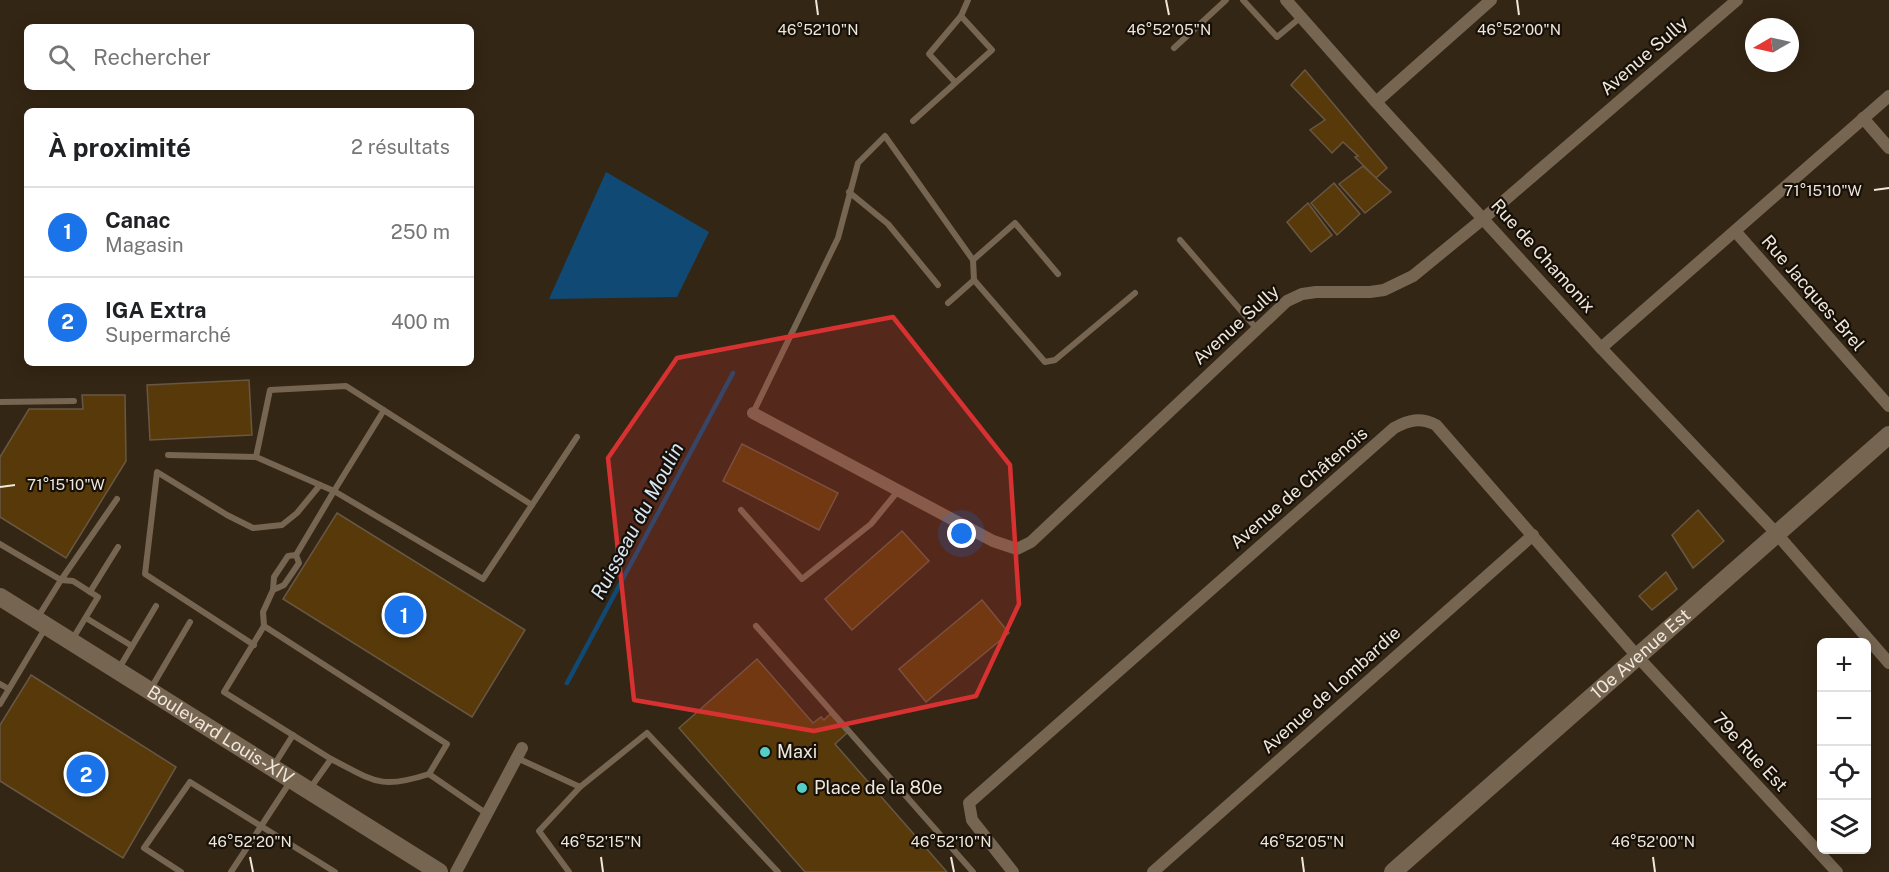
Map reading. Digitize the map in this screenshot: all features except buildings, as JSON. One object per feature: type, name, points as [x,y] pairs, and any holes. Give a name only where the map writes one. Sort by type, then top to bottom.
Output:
[{"type":"street","name":"Rue de Chamonix","points":[[1286,0],[1601,348],[1776,533],[1888,662]]},
{"type":"street","points":[[1376,102],[1491,0]]},
{"type":"street","name":"Avenue Sully","points":[[753,413],[993,541],[1017,549],[1031,542],[1287,300],[1316,292],[1370,292],[1400,284],[1413,276],[1484,218],[1737,0]]},
{"type":"street","points":[[1601,348],[1889,96]]},
{"type":"street","points":[[1863,118],[1889,148]]},
{"type":"street","name":"Rue Jacques-Brel","points":[[1735,231],[1889,406]]},
{"type":"street","name":"Avenue de Châtenois","points":[[1013,872],[972,820],[969,803],[1394,428],[1406,422],[1426,420],[1436,424],[1637,656]]},
{"type":"street","name":"10e Avenue Est","points":[[1393,872],[1889,435]]},
{"type":"street","name":"Avenue de Lombardie","points":[[1153,872],[1533,536]]},
{"type":"street","name":"Boulevard Louis-XIV","points":[[0,597],[439,872]]},
{"type":"street","name":"79e Rue Est","points":[[1637,656],[1838,872]]},
{"type":"street","points":[[456,872],[519,753]]},
{"type":"lane","points":[[955,82],[929,54],[961,16],[968,0]]},
{"type":"lane","points":[[1174,48],[1226,0]]},
{"type":"lane","points":[[1243,0],[1277,37],[1300,16]]},
{"type":"lane","points":[[913,121],[992,50],[961,16]]},
{"type":"lane","points":[[753,413],[838,238],[858,163],[885,136],[973,260],[974,280],[1045,362],[1055,360],[1135,292]]},
{"type":"lane","points":[[849,192],[888,224],[938,285]]},
{"type":"lane","points":[[973,260],[1015,223],[1058,274]]},
{"type":"lane","points":[[1180,240],[1257,328]]},
{"type":"lane","points":[[948,303],[974,280]]},
{"type":"lane","points":[[256,457],[270,390],[346,386],[532,505]]},
{"type":"lane","points":[[0,402],[74,400]]},
{"type":"lane","points":[[273,590],[284,585],[298,562],[296,555],[384,410]]},
{"type":"lane","points":[[168,455],[256,457],[334,491],[483,579],[577,437]]},
{"type":"lane","points":[[254,645],[145,574],[157,472],[227,515],[254,528],[282,525],[297,513],[320,485]]},
{"type":"lane","points":[[741,510],[802,579],[871,525],[898,490]]},
{"type":"lane","points":[[0,704],[61,580],[117,499]]},
{"type":"lane","points":[[0,544],[61,580],[73,581],[98,597],[72,641]]},
{"type":"lane","points":[[90,592],[118,547]]},
{"type":"lane","points":[[264,626],[447,744],[429,774],[394,783],[375,782],[331,759],[224,692],[264,626],[264,612],[273,590],[274,577],[288,556],[296,555]]},
{"type":"lane","points":[[118,670],[156,606]]},
{"type":"lane","points":[[86,618],[132,645]]},
{"type":"lane","points":[[150,690],[190,622]]},
{"type":"lane","points":[[756,626],[973,872]]},
{"type":"lane","points":[[0,684],[9,689]]},
{"type":"lane","points":[[569,872],[539,831],[580,786],[647,734],[778,872]]},
{"type":"lane","points":[[273,767],[293,735]]},
{"type":"lane","points":[[519,753],[580,786]]},
{"type":"lane","points":[[309,790],[331,759]]},
{"type":"lane","points":[[429,774],[488,814]]},
{"type":"lane","points":[[231,872],[292,780]]},
{"type":"lane","points":[[182,872],[144,848],[190,782],[335,872]]},
{"type":"highlighted area","points":[[893,317],[1010,465],[1019,604],[976,696],[814,731],[634,700],[608,458],[677,358]]},
{"type":"water","points":[[606,172],[709,232],[677,297],[549,299]]},
{"type":"waterway","name":"Ruisseau du Moulin","points":[[567,683],[733,373]]},
{"type":"place","name":"Canac","points":[[404,615]]},
{"type":"place","name":"Maxi","points":[[765,752]]},
{"type":"place","name":"IGA Extra","points":[[86,774]]},
{"type":"place","name":"Place de la 80e","points":[[802,788]]}]
